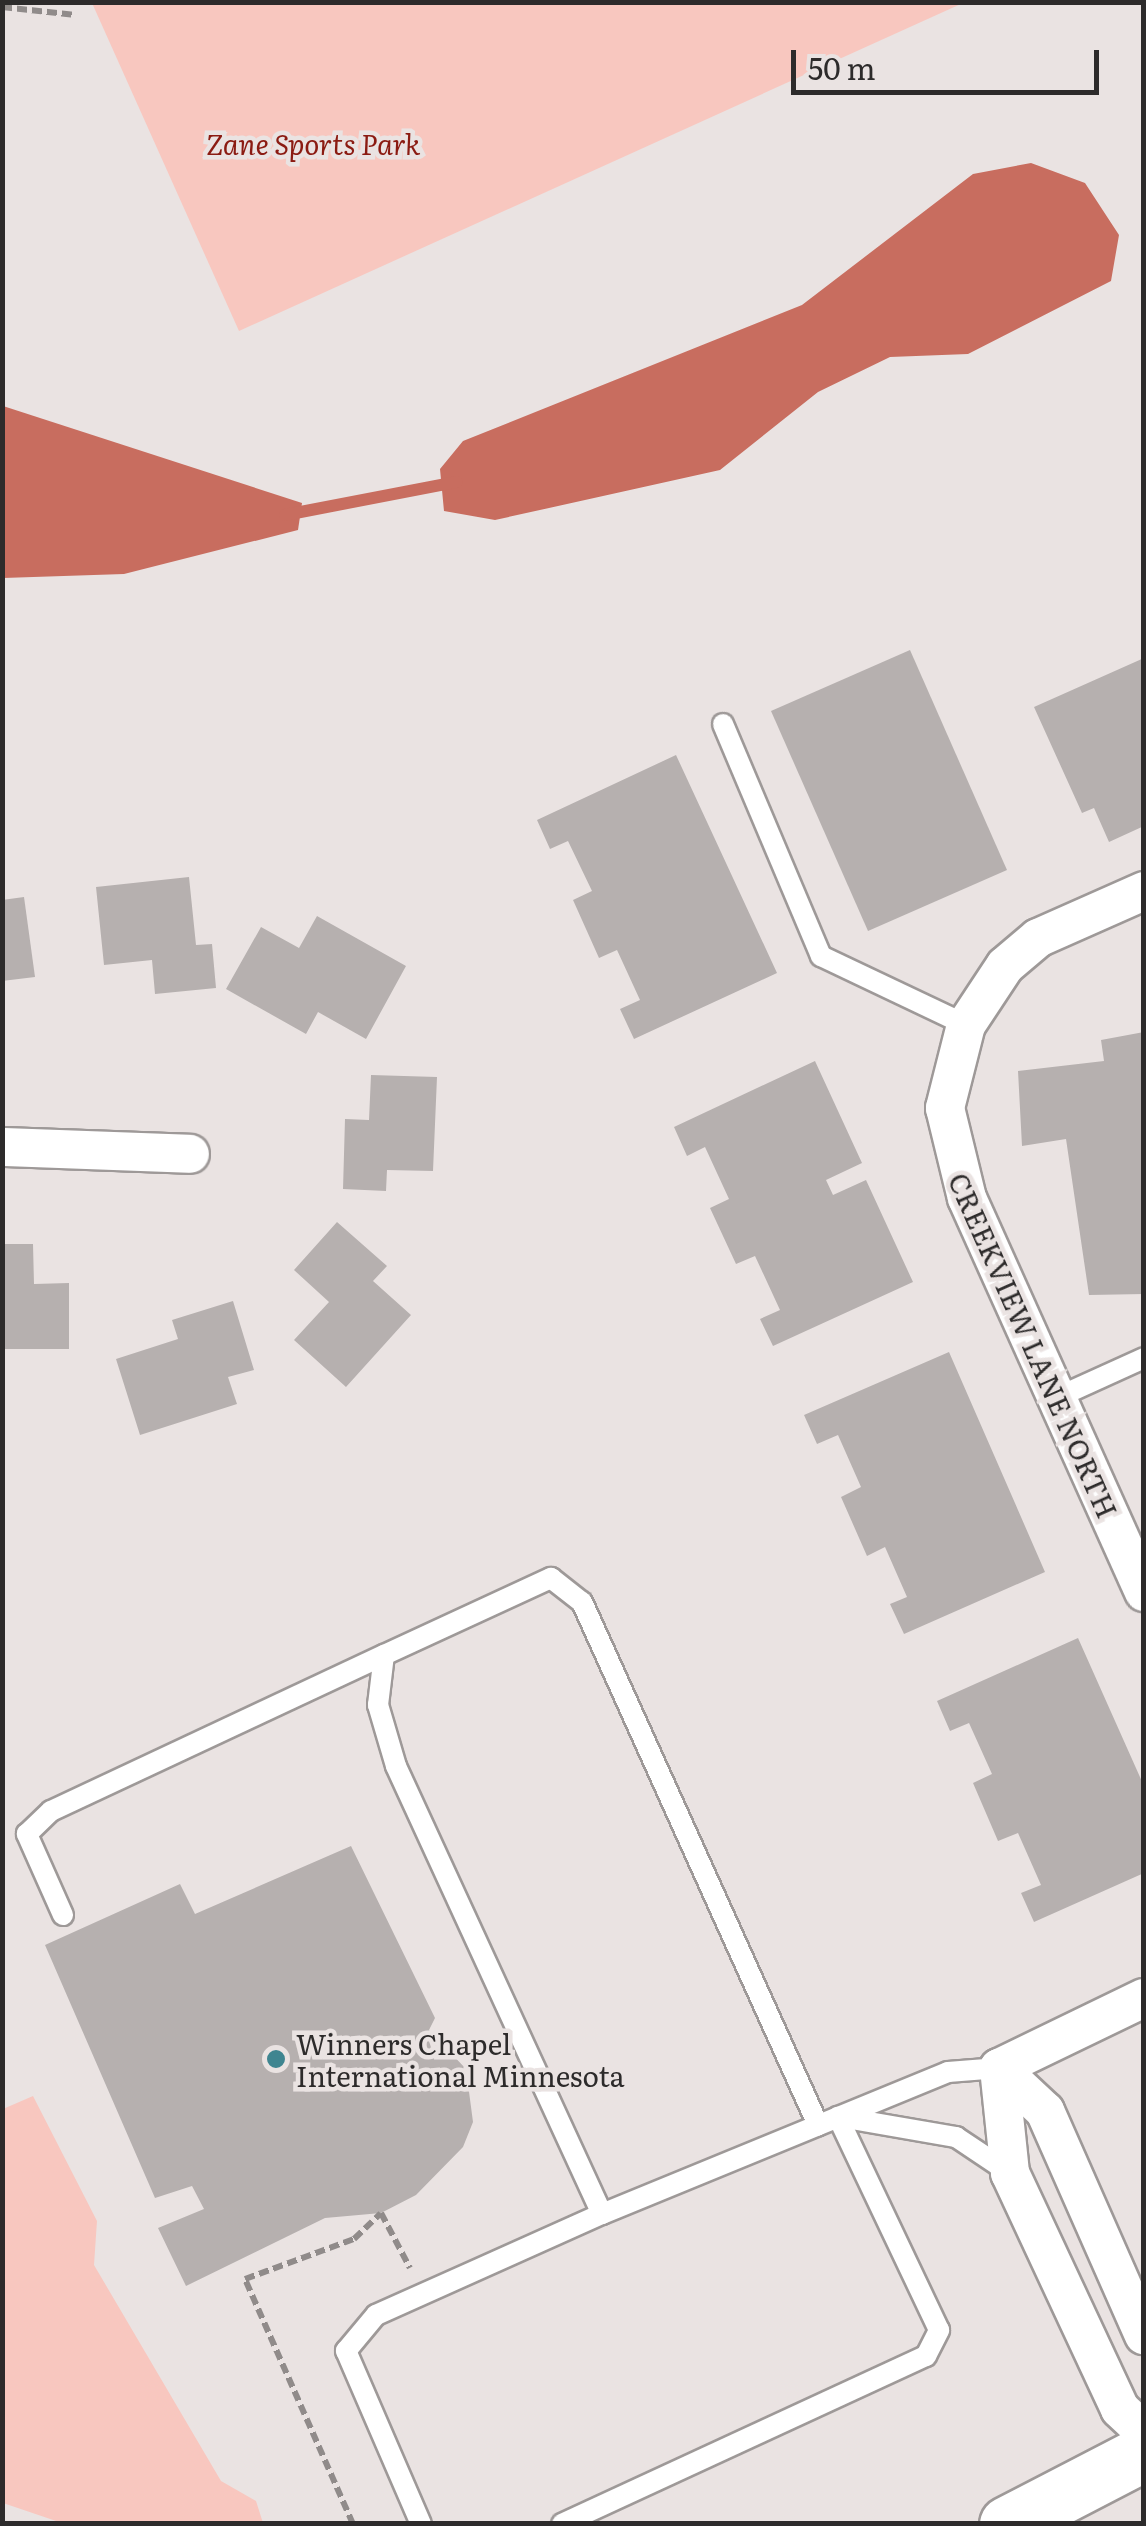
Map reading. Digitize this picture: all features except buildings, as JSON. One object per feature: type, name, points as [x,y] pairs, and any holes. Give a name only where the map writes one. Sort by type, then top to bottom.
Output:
[{"type":"main road","points":[[1007,2524],[1144,2453]]},
{"type":"street","name":"CREEKVIEW LANE NORTH","points":[[1144,891],[1038,938],[980,995],[966,1025],[945,1108],[951,1154],[1144,1592]]},
{"type":"street","points":[[2,1147],[190,1154]]},
{"type":"street","points":[[999,2068],[1144,1998]]},
{"type":"street","points":[[999,2068],[1010,2173],[1120,2409],[1144,2431]]},
{"type":"street","points":[[999,2068],[1044,2111],[1144,2334]]},
{"type":"lane","points":[[723,724],[822,956],[966,1025]]},
{"type":"lane","points":[[1056,1398],[1144,1358]]},
{"type":"lane","points":[[63,1915],[27,1834],[52,1811],[550,1578],[582,1602],[828,2121],[939,2330],[926,2356],[562,2524]]},
{"type":"lane","points":[[384,1655],[378,1705],[396,1766],[602,2214]]},
{"type":"lane","points":[[421,2524],[346,2351],[376,2315],[602,2214],[948,2072],[999,2068]]},
{"type":"lane","points":[[828,2121],[956,2137],[1010,2173]]},
{"type":"path","points":[[2,8],[76,15]]},
{"type":"green space","name":"Zane Sports Park","points":[[92,3],[963,3],[239,331]]},
{"type":"green space","points":[[33,2096],[97,2221],[94,2265],[221,2481],[256,2501],[263,2523],[62,2523],[3,2503],[3,2109]]},
{"type":"shaded area","points":[[1031,163],[1085,183],[1119,235],[1111,281],[968,354],[890,357],[818,392],[720,470],[495,520],[444,511],[440,469],[463,441],[802,305],[973,174]]},
{"type":"shaded area","points":[[3,406],[302,503],[298,530],[124,574],[3,578]]},
{"type":"waterway","points":[[285,515],[457,482]]},
{"type":"place","name":"Winners Chapel International Minnesota","points":[[276,2059]]}]
